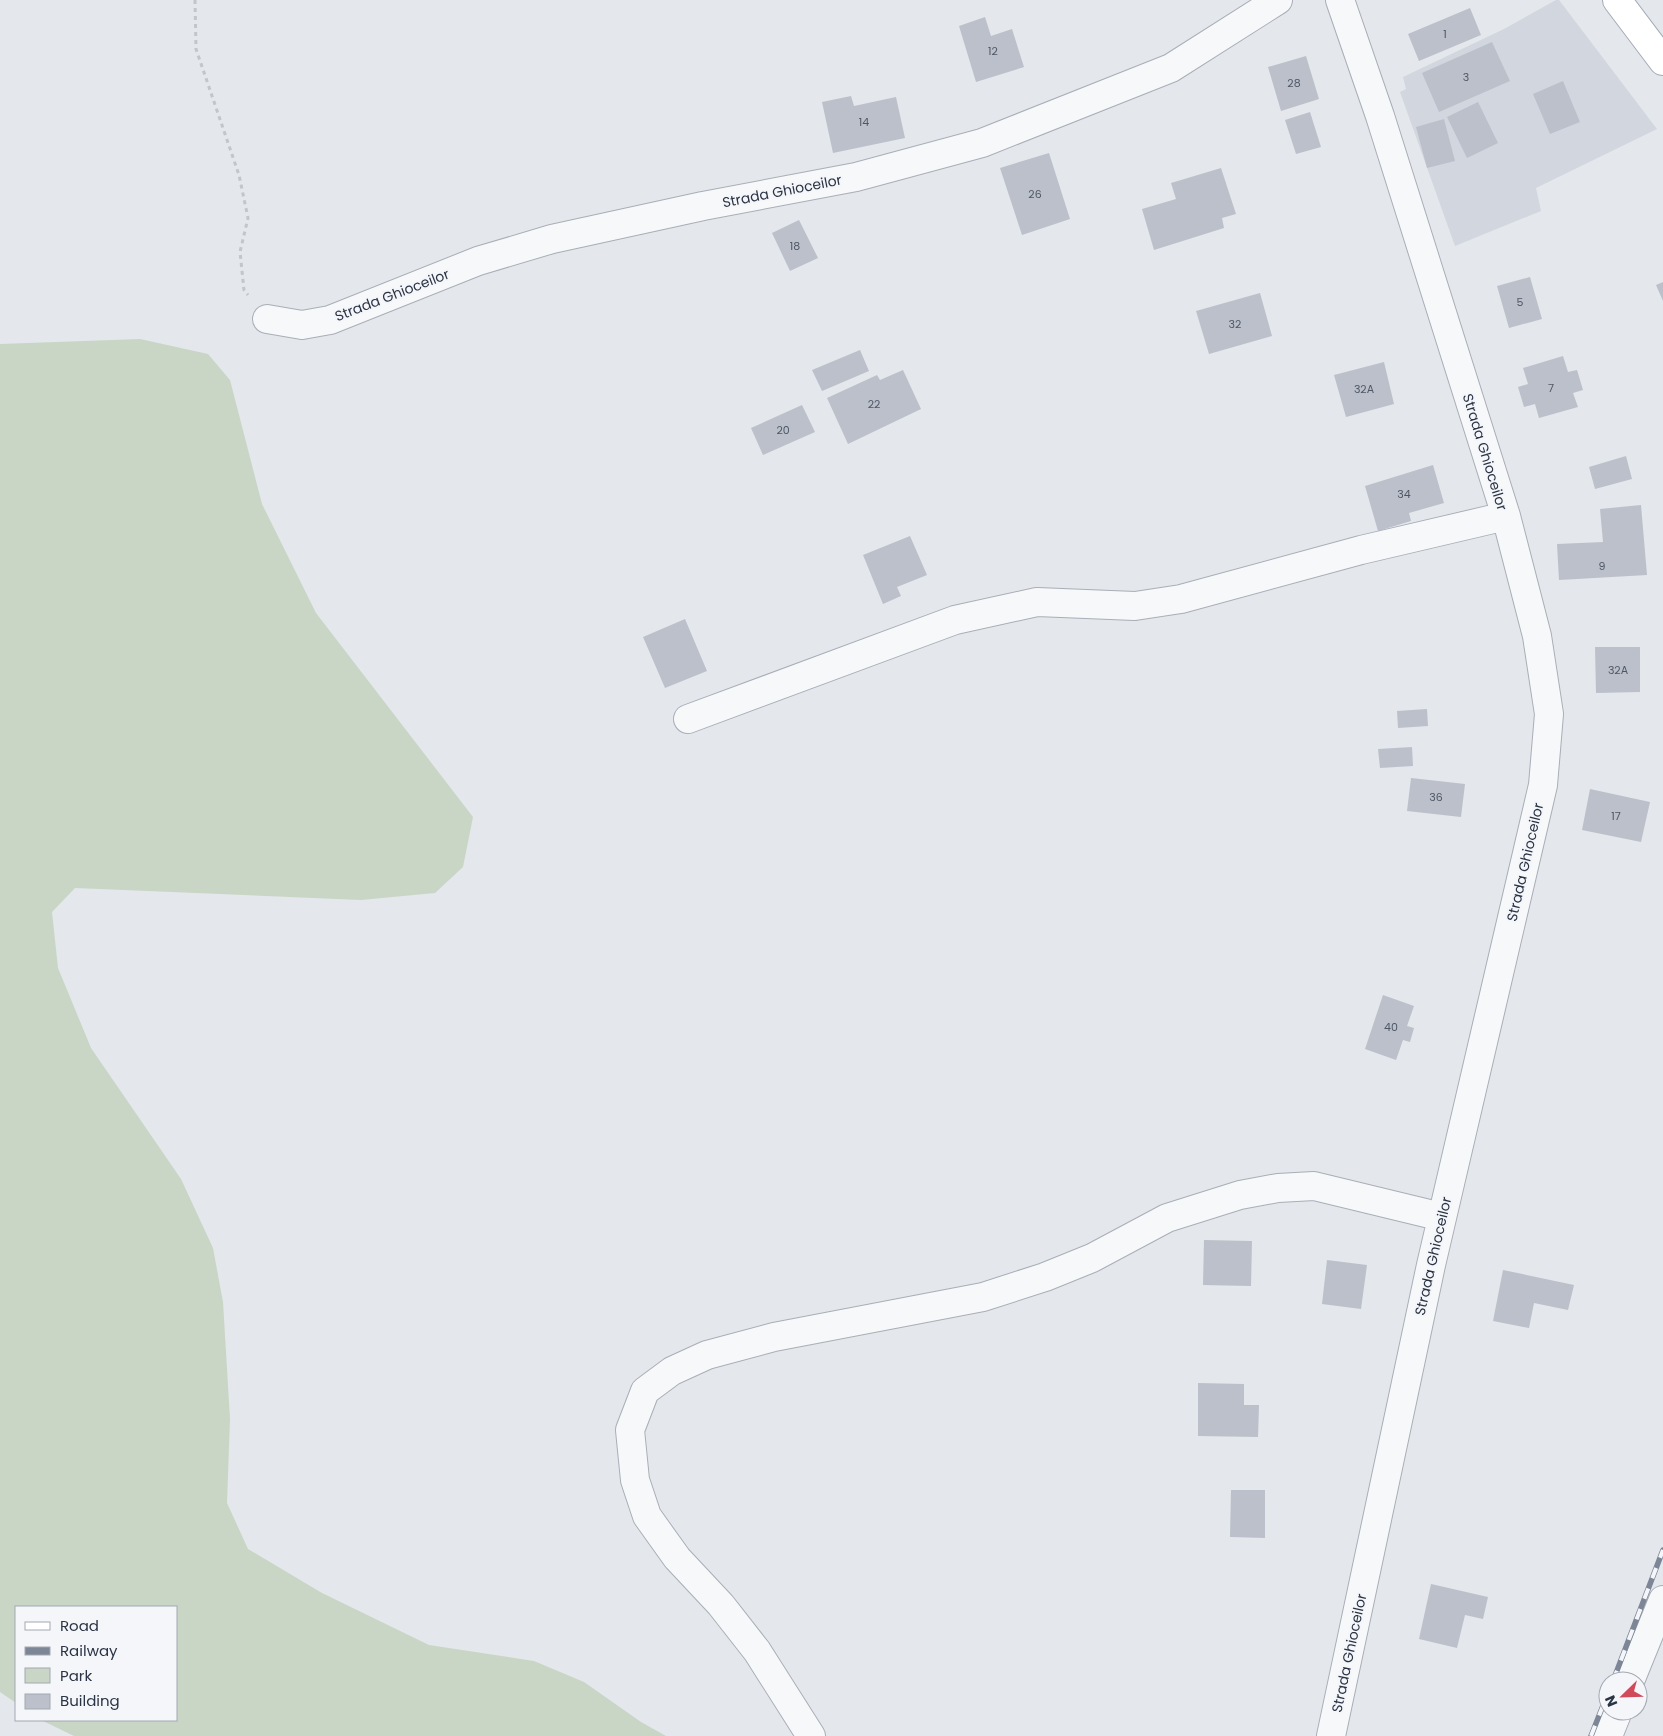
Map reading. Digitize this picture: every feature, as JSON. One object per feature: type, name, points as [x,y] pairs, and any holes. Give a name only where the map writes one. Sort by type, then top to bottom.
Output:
[{"type":"main road","points":[[1616,0],[1663,61]]},
{"type":"street","name":"Strada Ghioceilor","points":[[267,319],[302,325],[330,320],[478,261],[552,239],[703,206],[856,177],[982,143],[1170,68],[1278,0]]},
{"type":"street","name":"Strada Ghioceilor","points":[[1331,1736],[1442,1217],[1543,786],[1549,714],[1537,636],[1506,516],[1380,116],[1340,0]]},
{"type":"street","points":[[688,719],[955,620],[1037,602],[1135,606],[1181,599],[1360,550],[1506,516]]},
{"type":"street","points":[[811,1736],[756,1651],[721,1604],[677,1558],[648,1516],[635,1480],[630,1430],[645,1391],[672,1371],[707,1355],[774,1337],[983,1297],[1045,1277],[1092,1258],[1167,1218],[1240,1194],[1278,1188],[1314,1186],[1442,1217]]},
{"type":"street","points":[[1634,1671],[1663,1600]]},
{"type":"street","points":[[1608,1736],[1614,1721]]},
{"type":"path","points":[[195,0],[196,49],[239,175],[248,218],[240,252],[244,290],[267,319]]},
{"type":"shaded area","points":[[1559,0],[1657,129],[1536,188],[1541,211],[1455,246],[1400,92],[1406,89],[1403,77],[1504,29]]},
{"type":"green space","points":[[140,339],[208,354],[230,380],[262,504],[316,613],[473,817],[463,867],[435,893],[361,900],[75,888],[52,912],[58,968],[91,1048],[181,1179],[213,1248],[223,1302],[230,1419],[227,1503],[248,1549],[322,1593],[429,1645],[534,1661],[584,1682],[641,1722],[666,1736],[74,1736],[43,1721],[178,1721],[178,1606],[15,1606],[15,1702],[0,1692],[0,344]]},
{"type":"building","points":[[1470,8],[1481,35],[1419,61],[1408,34]]},
{"type":"building","points":[[985,17],[991,36],[1012,29],[1024,67],[976,82],[959,26]]},
{"type":"building","points":[[1492,42],[1510,81],[1439,112],[1422,73]]},
{"type":"building","points":[[1306,56],[1319,99],[1281,111],[1268,67]]},
{"type":"building","points":[[1563,81],[1580,122],[1550,134],[1533,94]]},
{"type":"building","points":[[851,96],[854,106],[896,97],[905,138],[833,153],[822,102]]},
{"type":"building","points":[[1478,102],[1498,143],[1467,158],[1447,117]]},
{"type":"building","points":[[1310,112],[1321,147],[1296,154],[1285,120]]},
{"type":"building","points":[[1444,119],[1455,161],[1427,168],[1416,127]]},
{"type":"building","points":[[1049,153],[1070,219],[1022,235],[1000,168]]},
{"type":"building","points":[[1221,168],[1236,214],[1222,218],[1224,228],[1154,250],[1142,209],[1176,199],[1171,183]]},
{"type":"building","points":[[799,220],[818,258],[790,271],[772,233]]},
{"type":"building","points":[[1530,277],[1542,319],[1509,328],[1497,286]]},
{"type":"building","points":[[1663,282],[1663,301],[1656,285]]},
{"type":"building","points":[[1260,293],[1272,336],[1209,354],[1196,311]]},
{"type":"building","points":[[860,350],[869,371],[822,391],[812,370]]},
{"type":"building","points":[[1563,356],[1568,372],[1577,370],[1583,390],[1573,393],[1578,407],[1539,418],[1535,404],[1524,407],[1518,387],[1528,384],[1523,368]]},
{"type":"building","points":[[1384,362],[1394,404],[1346,417],[1334,375]]},
{"type":"building","points":[[903,370],[921,409],[848,444],[827,398],[877,375],[880,380]]},
{"type":"building","points":[[802,405],[815,432],[763,455],[751,428]]},
{"type":"building","points":[[1626,456],[1632,479],[1595,489],[1589,467]]},
{"type":"building","points":[[1433,465],[1444,503],[1409,513],[1411,521],[1378,531],[1365,486]]},
{"type":"building","points":[[1641,505],[1647,575],[1559,580],[1557,544],[1603,542],[1600,509]]},
{"type":"building","points":[[910,536],[927,575],[897,587],[901,596],[883,604],[863,555]]},
{"type":"building","points":[[685,619],[707,671],[665,688],[643,637]]},
{"type":"building","points":[[1595,647],[1640,647],[1640,692],[1596,693]]},
{"type":"building","points":[[1427,709],[1428,726],[1398,728],[1397,711]]},
{"type":"building","points":[[1412,747],[1413,766],[1380,768],[1378,749]]},
{"type":"building","points":[[1411,778],[1465,784],[1461,817],[1407,811]]},
{"type":"building","points":[[1590,789],[1650,802],[1641,842],[1582,830]]},
{"type":"building","points":[[1383,995],[1414,1006],[1407,1026],[1414,1028],[1410,1042],[1403,1040],[1396,1060],[1365,1049]]},
{"type":"building","points":[[1204,1240],[1252,1241],[1251,1286],[1203,1285]]},
{"type":"building","points":[[1327,1260],[1367,1265],[1361,1309],[1322,1304]]},
{"type":"building","points":[[1503,1270],[1574,1285],[1568,1310],[1534,1303],[1529,1328],[1493,1321]]},
{"type":"building","points":[[1198,1383],[1244,1384],[1244,1405],[1259,1405],[1258,1437],[1198,1436]]},
{"type":"building","points":[[1231,1490],[1265,1490],[1265,1538],[1230,1537]]},
{"type":"building","points":[[1431,1584],[1488,1597],[1483,1619],[1465,1615],[1457,1648],[1419,1639]]},
{"type":"railway","points":[[1617,1671],[1663,1550]]},
{"type":"railway","points":[[1591,1736],[1598,1718]]}]
